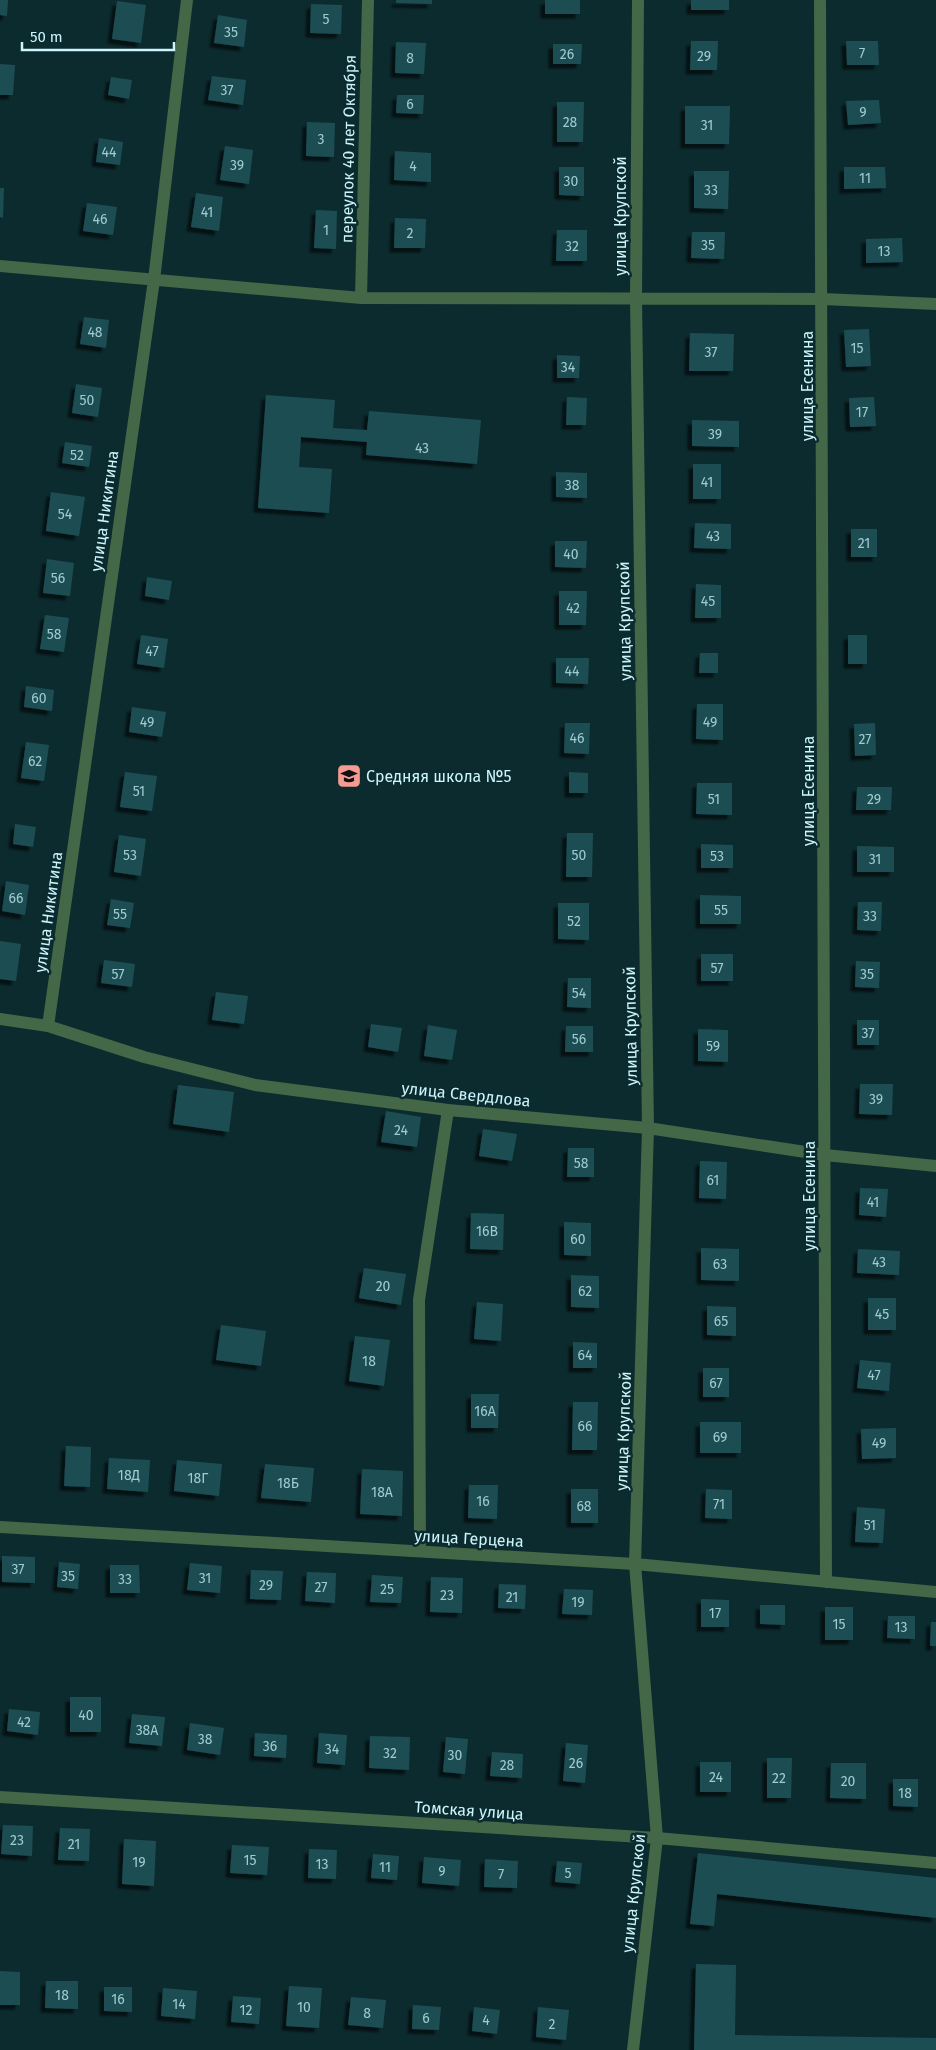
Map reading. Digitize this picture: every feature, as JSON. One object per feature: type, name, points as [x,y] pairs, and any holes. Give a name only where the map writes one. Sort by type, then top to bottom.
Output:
[{"type":"street","name":"улица Никитина","points":[[48,1026],[154,280],[187,0]]},
{"type":"street","name":"переулок 40 лет Октября","points":[[361,298],[368,0]]},
{"type":"street","name":"улица Крупской","points":[[633,2050],[657,1838],[635,1564],[648,1128],[636,299],[638,0]]},
{"type":"street","name":"улица Есенина","points":[[820,0],[826,1582]]},
{"type":"street","points":[[0,266],[361,298],[822,299],[936,304]]},
{"type":"street","name":"улица Свердлова","points":[[0,1019],[48,1026],[144,1056],[255,1085],[448,1110],[648,1128],[825,1155],[936,1166]]},
{"type":"street","points":[[420,1551],[419,1300],[448,1110]]},
{"type":"street","name":"улица Герцена","points":[[0,1528],[635,1564],[936,1592]]},
{"type":"street","name":"Томская улица","points":[[0,1797],[657,1838],[936,1863]]},
{"type":"building","points":[[0,0],[8,0],[7,16],[0,15]]},
{"type":"building","points":[[396,0],[432,0],[432,4],[396,3]]},
{"type":"building","points":[[545,0],[580,0],[580,14],[545,14]]},
{"type":"building","points":[[691,0],[729,0],[729,10],[691,10]]},
{"type":"building","points":[[117,1],[146,5],[141,43],[112,39]]},
{"type":"building","points":[[311,4],[342,5],[341,34],[310,33]]},
{"type":"building","points":[[218,15],[247,20],[244,47],[214,43]]},
{"type":"building","points":[[691,41],[718,41],[717,70],[690,70]]},
{"type":"building","points":[[846,41],[878,41],[879,65],[847,65]]},
{"type":"building","points":[[396,42],[426,43],[424,74],[395,73]]},
{"type":"building","points":[[553,44],[582,44],[581,64],[553,64]]},
{"type":"building","points":[[0,64],[15,65],[13,95],[0,95]]},
{"type":"building","points":[[212,76],[246,80],[243,105],[208,100]]},
{"type":"building","points":[[111,77],[132,80],[129,99],[108,95]]},
{"type":"building","points":[[397,95],[424,95],[423,114],[396,113]]},
{"type":"building","points":[[879,100],[881,123],[848,125],[846,101]]},
{"type":"building","points":[[557,102],[584,102],[583,142],[557,142]]},
{"type":"building","points":[[685,106],[730,106],[729,144],[685,144]]},
{"type":"building","points":[[307,122],[335,123],[334,157],[306,156]]},
{"type":"building","points":[[99,138],[123,142],[120,165],[96,162]]},
{"type":"building","points":[[225,146],[253,150],[249,184],[220,180]]},
{"type":"building","points":[[395,151],[431,153],[431,182],[394,180]]},
{"type":"building","points":[[559,167],[584,167],[584,196],[559,195]]},
{"type":"building","points":[[844,167],[885,167],[886,188],[844,189]]},
{"type":"building","points":[[694,171],[729,171],[728,209],[694,208]]},
{"type":"building","points":[[0,188],[4,188],[3,218],[0,217]]},
{"type":"building","points":[[196,193],[223,197],[219,231],[191,227]]},
{"type":"building","points":[[87,203],[117,207],[113,235],[83,231]]},
{"type":"building","points":[[316,210],[337,211],[336,249],[314,248]]},
{"type":"building","points":[[395,218],[426,219],[425,248],[394,248]]},
{"type":"building","points":[[557,230],[587,230],[587,261],[556,261]]},
{"type":"building","points":[[692,232],[725,232],[724,259],[691,258]]},
{"type":"building","points":[[902,238],[903,262],[866,263],[866,239]]},
{"type":"building","points":[[84,317],[109,320],[106,348],[80,344]]},
{"type":"building","points":[[869,329],[871,366],[846,367],[844,330]]},
{"type":"building","points":[[690,333],[734,334],[733,371],[689,371]]},
{"type":"building","points":[[557,355],[580,356],[579,378],[557,378]]},
{"type":"building","points":[[76,384],[102,388],[98,417],[72,413]]},
{"type":"building","points":[[266,395],[335,400],[333,428],[367,430],[369,411],[481,420],[477,464],[366,455],[367,442],[301,437],[299,467],[332,469],[329,513],[258,508]]},
{"type":"building","points":[[567,397],[587,398],[586,425],[566,425]]},
{"type":"building","points":[[874,397],[876,426],[850,427],[849,398]]},
{"type":"building","points":[[692,420],[739,421],[739,447],[692,446]]},
{"type":"building","points":[[65,442],[92,446],[89,467],[62,463]]},
{"type":"building","points":[[693,464],[721,464],[721,499],[693,499]]},
{"type":"building","points":[[556,472],[587,473],[587,498],[556,497]]},
{"type":"building","points":[[51,492],[85,497],[79,536],[46,531]]},
{"type":"building","points":[[695,523],[731,524],[731,549],[694,548]]},
{"type":"building","points":[[851,529],[877,529],[877,557],[851,557]]},
{"type":"building","points":[[555,541],[587,541],[586,568],[555,567]]},
{"type":"building","points":[[47,559],[74,563],[70,596],[43,593]]},
{"type":"building","points":[[147,577],[172,581],[169,600],[145,596]]},
{"type":"building","points":[[696,584],[721,585],[721,618],[695,618]]},
{"type":"building","points":[[559,591],[587,591],[586,625],[559,625]]},
{"type":"building","points":[[45,615],[69,618],[64,652],[40,649]]},
{"type":"building","points":[[141,635],[168,639],[164,668],[137,664]]},
{"type":"building","points":[[848,635],[867,635],[867,664],[848,664]]},
{"type":"building","points":[[700,653],[718,653],[718,673],[699,673]]},
{"type":"building","points":[[556,658],[589,658],[588,684],[556,683]]},
{"type":"building","points":[[26,686],[54,690],[52,711],[24,707]]},
{"type":"building","points":[[697,704],[723,704],[723,740],[696,739]]},
{"type":"building","points":[[132,707],[166,712],[162,737],[129,732]]},
{"type":"building","points":[[565,723],[590,723],[589,754],[564,753]]},
{"type":"building","points":[[875,723],[876,755],[855,756],[854,724]]},
{"type":"building","points":[[26,742],[49,745],[44,781],[21,778]]},
{"type":"building","points":[[125,772],[157,776],[152,811],[120,807]]},
{"type":"building","points":[[569,772],[588,773],[588,793],[569,793]]},
{"type":"building","points":[[697,783],[732,783],[732,815],[696,814]]},
{"type":"building","points":[[857,787],[892,787],[891,810],[856,810]]},
{"type":"building","points":[[15,824],[36,827],[33,847],[13,844]]},
{"type":"building","points":[[567,833],[593,833],[592,877],[566,877]]},
{"type":"building","points":[[119,835],[146,839],[141,876],[114,872]]},
{"type":"building","points":[[701,844],[733,845],[733,868],[701,868]]},
{"type":"building","points":[[857,846],[894,847],[894,872],[857,872]]},
{"type":"building","points":[[6,881],[29,885],[25,915],[2,911]]},
{"type":"building","points":[[700,895],[741,896],[741,924],[700,924]]},
{"type":"building","points":[[111,899],[134,903],[130,928],[107,925]]},
{"type":"building","points":[[858,902],[882,902],[881,931],[857,930]]},
{"type":"building","points":[[558,903],[589,903],[589,940],[558,939]]},
{"type":"building","points":[[0,941],[21,944],[16,981],[0,979]]},
{"type":"building","points":[[701,954],[733,954],[733,981],[701,981]]},
{"type":"building","points":[[104,960],[135,964],[132,987],[101,983]]},
{"type":"building","points":[[856,961],[880,962],[879,988],[855,987]]},
{"type":"building","points":[[568,978],[591,978],[591,1008],[567,1007]]},
{"type":"building","points":[[216,992],[248,996],[244,1024],[212,1020]]},
{"type":"building","points":[[857,1020],[879,1020],[879,1045],[857,1045]]},
{"type":"building","points":[[371,1024],[402,1028],[398,1052],[368,1047]]},
{"type":"building","points":[[428,1025],[457,1030],[452,1060],[424,1056]]},
{"type":"building","points":[[566,1026],[593,1026],[593,1052],[565,1052]]},
{"type":"building","points":[[698,1029],[728,1030],[728,1062],[698,1061]]},
{"type":"building","points":[[860,1084],[893,1084],[892,1115],[859,1114]]},
{"type":"building","points":[[178,1085],[234,1092],[229,1132],[173,1124]]},
{"type":"building","points":[[386,1111],[421,1117],[417,1147],[381,1142]]},
{"type":"building","points":[[483,1129],[517,1134],[512,1161],[479,1156]]},
{"type":"building","points":[[568,1148],[594,1148],[594,1177],[567,1177]]},
{"type":"building","points":[[700,1161],[727,1162],[726,1199],[699,1198]]},
{"type":"building","points":[[860,1188],[888,1189],[886,1217],[859,1215]]},
{"type":"building","points":[[471,1213],[504,1214],[503,1250],[470,1249]]},
{"type":"building","points":[[564,1222],[591,1223],[591,1256],[564,1255]]},
{"type":"building","points":[[701,1248],[739,1249],[739,1281],[701,1280]]},
{"type":"building","points":[[858,1249],[900,1251],[899,1275],[857,1273]]},
{"type":"building","points":[[364,1268],[406,1274],[401,1305],[359,1298]]},
{"type":"building","points":[[571,1275],[599,1276],[599,1308],[571,1307]]},
{"type":"building","points":[[868,1298],[896,1298],[896,1330],[868,1330]]},
{"type":"building","points":[[477,1302],[503,1304],[501,1341],[474,1339]]},
{"type":"building","points":[[707,1306],[736,1307],[736,1336],[707,1335]]},
{"type":"building","points":[[221,1325],[266,1331],[261,1366],[216,1360]]},
{"type":"building","points":[[355,1336],[390,1340],[384,1386],[349,1381]]},
{"type":"building","points":[[573,1342],[597,1343],[597,1368],[573,1368]]},
{"type":"building","points":[[860,1360],[891,1363],[889,1391],[857,1388]]},
{"type":"building","points":[[703,1368],[729,1368],[729,1397],[703,1397]]},
{"type":"building","points":[[471,1394],[499,1394],[498,1428],[471,1428]]},
{"type":"building","points":[[573,1402],[598,1402],[597,1450],[572,1450]]},
{"type":"building","points":[[700,1422],[741,1422],[741,1453],[700,1453]]},
{"type":"building","points":[[896,1428],[896,1458],[862,1459],[861,1429]]},
{"type":"building","points":[[66,1446],[91,1447],[90,1487],[64,1486]]},
{"type":"building","points":[[109,1458],[150,1460],[148,1492],[107,1489]]},
{"type":"building","points":[[177,1460],[222,1464],[219,1496],[174,1491]]},
{"type":"building","points":[[265,1464],[314,1468],[311,1502],[261,1498]]},
{"type":"building","points":[[362,1469],[403,1471],[402,1516],[360,1514]]},
{"type":"building","points":[[469,1485],[498,1485],[497,1519],[468,1518]]},
{"type":"building","points":[[571,1489],[598,1489],[598,1523],[571,1523]]},
{"type":"building","points":[[706,1489],[732,1490],[732,1519],[705,1518]]},
{"type":"building","points":[[857,1507],[885,1509],[883,1543],[855,1542]]},
{"type":"building","points":[[2,1556],[35,1557],[35,1583],[2,1582]]},
{"type":"building","points":[[59,1562],[80,1564],[78,1589],[57,1587]]},
{"type":"building","points":[[190,1563],[222,1566],[220,1593],[187,1590]]},
{"type":"building","points":[[110,1565],[139,1565],[140,1593],[110,1593]]},
{"type":"building","points":[[251,1570],[283,1571],[281,1600],[250,1599]]},
{"type":"building","points":[[307,1572],[336,1573],[335,1603],[305,1601]]},
{"type":"building","points":[[372,1575],[403,1577],[401,1603],[370,1602]]},
{"type":"building","points":[[431,1577],[463,1578],[462,1613],[430,1612]]},
{"type":"building","points":[[499,1584],[526,1585],[525,1609],[498,1608]]},
{"type":"building","points":[[564,1589],[593,1590],[592,1615],[562,1614]]},
{"type":"building","points":[[701,1599],[729,1600],[729,1627],[701,1627]]},
{"type":"building","points":[[760,1605],[785,1605],[785,1625],[760,1624]]},
{"type":"building","points":[[825,1607],[853,1607],[853,1640],[825,1640]]},
{"type":"building","points":[[888,1616],[915,1616],[915,1639],[887,1638]]},
{"type":"building","points":[[931,1622],[936,1622],[936,1646],[930,1646]]},
{"type":"building","points":[[70,1697],[101,1697],[101,1732],[70,1732]]},
{"type":"building","points":[[9,1709],[40,1712],[38,1735],[7,1731]]},
{"type":"building","points":[[132,1714],[165,1717],[162,1746],[129,1743]]},
{"type":"building","points":[[190,1723],[224,1728],[220,1755],[187,1750]]},
{"type":"building","points":[[255,1733],[287,1735],[286,1758],[254,1756]]},
{"type":"building","points":[[319,1733],[347,1735],[345,1765],[317,1763]]},
{"type":"building","points":[[370,1736],[410,1737],[409,1770],[369,1768]]},
{"type":"building","points":[[446,1737],[468,1739],[465,1774],[443,1772]]},
{"type":"building","points":[[566,1743],[588,1745],[585,1783],[563,1781]]},
{"type":"building","points":[[492,1752],[523,1754],[522,1778],[490,1776]]},
{"type":"building","points":[[767,1758],[792,1758],[791,1798],[767,1798]]},
{"type":"building","points":[[700,1762],[731,1762],[731,1792],[700,1792]]},
{"type":"building","points":[[831,1763],[866,1763],[866,1799],[830,1798]]},
{"type":"building","points":[[893,1779],[918,1779],[918,1807],[893,1806]]},
{"type":"building","points":[[3,1825],[33,1826],[32,1856],[1,1854]]},
{"type":"building","points":[[60,1828],[90,1829],[89,1861],[58,1860]]},
{"type":"building","points":[[124,1839],[156,1841],[154,1886],[122,1884]]},
{"type":"building","points":[[232,1845],[269,1847],[267,1875],[230,1873]]},
{"type":"building","points":[[309,1849],[337,1850],[336,1879],[308,1878]]},
{"type":"building","points":[[698,1853],[936,1878],[936,1918],[717,1894],[714,1926],[690,1924]]},
{"type":"building","points":[[373,1854],[399,1856],[397,1880],[371,1878]]},
{"type":"building","points":[[424,1857],[461,1860],[459,1886],[422,1883]]},
{"type":"building","points":[[485,1859],[518,1861],[517,1888],[484,1887]]},
{"type":"building","points":[[557,1861],[582,1863],[580,1884],[555,1882]]},
{"type":"building","points":[[696,1964],[736,1965],[735,2035],[936,2038],[936,2050],[694,2050]]},
{"type":"building","points":[[0,1971],[20,1972],[20,2005],[0,2005]]},
{"type":"building","points":[[46,1981],[78,1981],[78,2009],[45,2008]]},
{"type":"building","points":[[289,1986],[322,1988],[319,2028],[286,2026]]},
{"type":"building","points":[[104,1987],[132,1987],[132,2012],[104,2011]]},
{"type":"building","points":[[163,1988],[197,1991],[195,2019],[161,2016]]},
{"type":"building","points":[[233,1996],[261,1998],[259,2024],[231,2022]]},
{"type":"building","points":[[351,1997],[386,2000],[383,2028],[348,2025]]},
{"type":"building","points":[[413,2005],[441,2007],[439,2030],[412,2029]]},
{"type":"building","points":[[474,2007],[500,2010],[497,2034],[472,2031]]},
{"type":"building","points":[[538,2007],[569,2010],[566,2040],[536,2037]]},
{"type":"place","name":"Средняя школа №5","points":[[349,776]]}]
